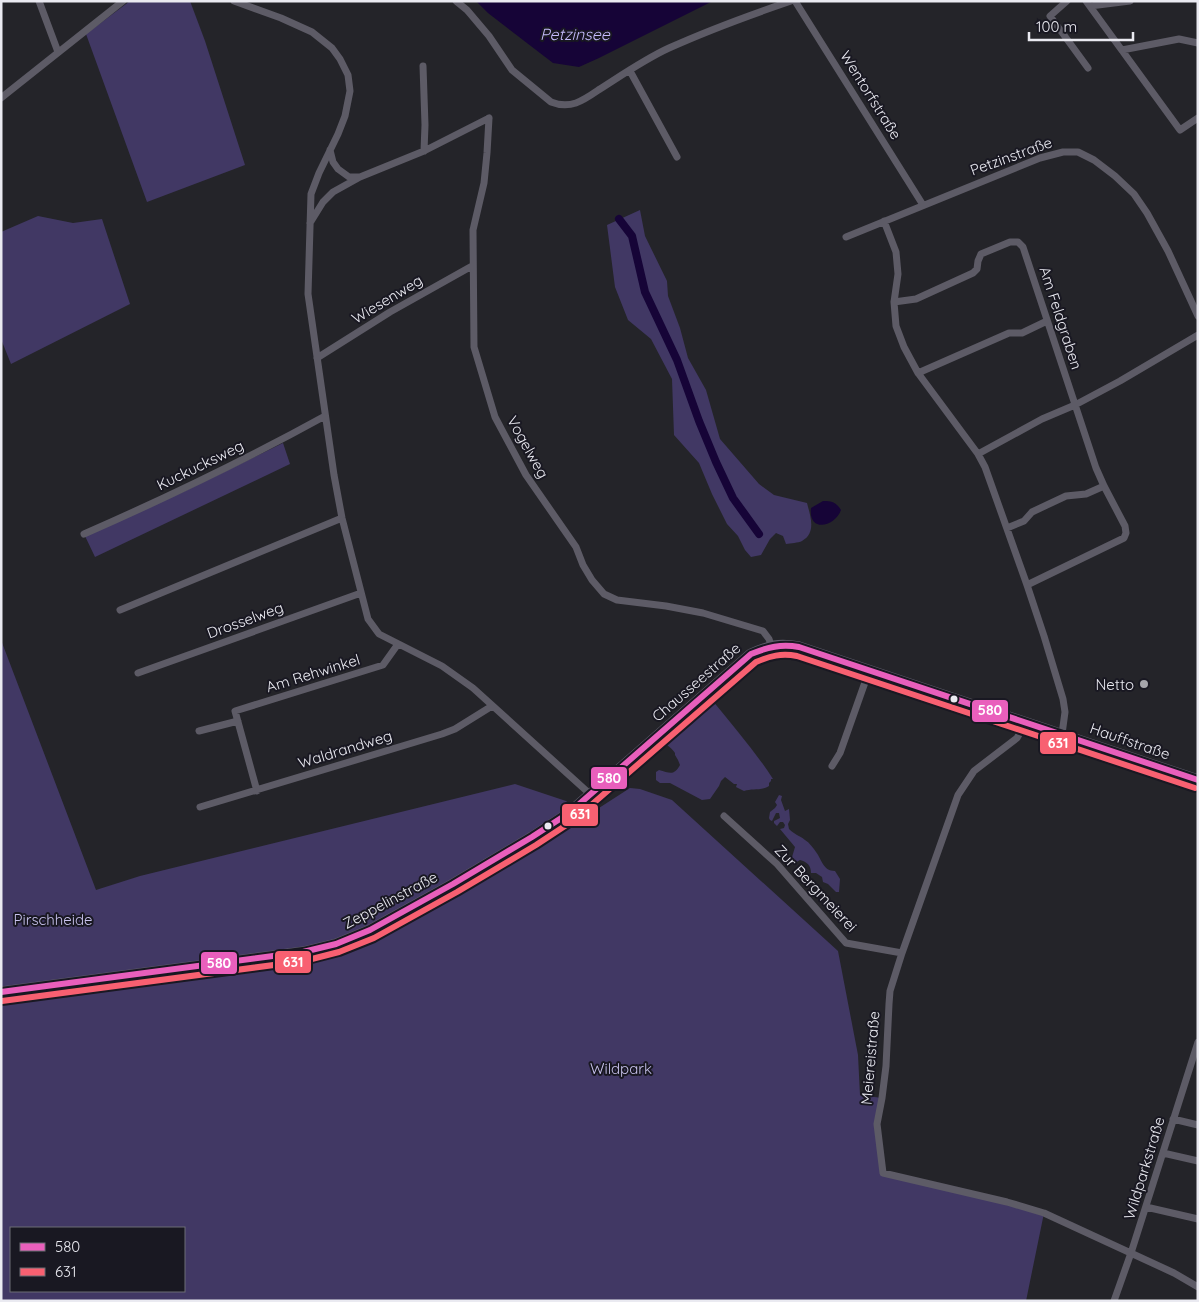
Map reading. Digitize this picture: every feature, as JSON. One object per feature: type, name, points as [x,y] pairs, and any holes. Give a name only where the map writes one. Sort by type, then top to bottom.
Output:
[{"type":"main road","name":"Chausseestraße","points":[[591,795],[751,654],[771,646],[786,645],[799,647],[1024,722]]},
{"type":"main road","name":"Hauffstraße","points":[[1024,722],[1198,780]]},
{"type":"main road","name":"Zeppelinstraße","points":[[1,992],[303,952],[336,944],[370,930],[453,884],[532,837],[569,813],[591,795]]},
{"type":"street","points":[[38,1],[58,52]]},
{"type":"street","points":[[1,98],[123,1]]},
{"type":"street","points":[[234,1],[281,18],[312,32],[332,48],[348,75],[350,91],[344,116],[338,134],[318,173],[311,194],[308,294],[325,416],[342,518],[368,619],[379,634],[442,666],[473,688],[591,795]]},
{"type":"street","points":[[456,1],[478,23],[512,70],[544,97],[558,105],[574,104],[583,100],[668,48],[793,1]]},
{"type":"street","name":"Wentorfstraße","points":[[793,1],[923,205]]},
{"type":"street","points":[[1067,1],[1050,16],[1088,68]]},
{"type":"street","points":[[1088,4],[1130,1]]},
{"type":"street","points":[[1088,4],[1180,130],[1198,118]]},
{"type":"street","points":[[1122,50],[1179,39],[1198,43]]},
{"type":"street","points":[[309,225],[323,202],[333,192],[360,177],[424,152],[423,66]]},
{"type":"street","points":[[630,71],[677,157]]},
{"type":"street","name":"Vogelweg","points":[[424,152],[489,118],[488,153],[484,183],[473,230],[474,347],[495,417],[526,475],[576,547],[583,565],[592,580],[604,594],[617,600],[703,613],[763,631],[769,639],[771,646]]},
{"type":"street","points":[[330,150],[333,162],[338,169],[348,177],[360,177]]},
{"type":"street","name":"Petzinstraße","points":[[846,237],[1040,158],[1063,152],[1078,152],[1094,160],[1134,194],[1168,251],[1198,316]]},
{"type":"street","points":[[884,221],[896,252],[898,274],[894,302],[896,326],[904,348],[918,373],[978,454],[985,467],[1027,585],[1063,699],[1062,734]]},
{"type":"street","name":"Am Feldgraben","points":[[894,302],[916,299],[973,273],[978,269],[978,261],[981,254],[1010,242],[1018,242],[1023,247],[1096,468],[1125,526],[1126,533],[1124,538],[1027,585]]},
{"type":"street","name":"Wiesenweg","points":[[317,358],[390,312],[472,266]]},
{"type":"street","points":[[918,373],[1009,333],[1022,332],[1047,321]]},
{"type":"street","points":[[978,454],[1042,419],[1120,381],[1198,335]]},
{"type":"street","name":"Kuckucksweg","points":[[84,534],[250,456],[325,416]]},
{"type":"street","points":[[1006,528],[1024,521],[1032,512],[1066,496],[1086,494],[1104,486]]},
{"type":"street","points":[[120,610],[342,518]]},
{"type":"street","name":"Drosselweg","points":[[138,672],[361,593]]},
{"type":"street","name":"Am Rehwinkel","points":[[238,721],[235,711],[383,665],[398,644]]},
{"type":"street","points":[[832,766],[840,753],[870,671]]},
{"type":"street","name":"Waldrandweg","points":[[200,807],[442,734],[460,726],[492,706]]},
{"type":"street","points":[[199,732],[238,721],[257,791]]},
{"type":"street","name":"Meiereistraße","points":[[1024,722],[1017,738],[974,771],[958,795],[890,991],[886,1066],[877,1124],[883,1173],[1007,1202],[1044,1213],[1131,1253]]},
{"type":"street","name":"Zur Bergmeierei","points":[[724,816],[778,864],[846,943],[902,953]]},
{"type":"street","name":"Wildparkstraße","points":[[1114,1301],[1198,1042]]},
{"type":"street","points":[[1173,1119],[1198,1125]]},
{"type":"street","points":[[1163,1153],[1198,1161]]},
{"type":"street","points":[[1146,1207],[1198,1219]]},
{"type":"street","points":[[1131,1253],[1174,1273],[1198,1287]]},
{"type":"green space","points":[[130,1],[190,1],[205,41],[245,165],[147,202],[86,34]]},
{"type":"green space","points":[[640,210],[645,236],[667,281],[668,296],[680,328],[688,358],[706,390],[720,439],[759,484],[774,495],[807,503],[811,518],[811,529],[807,538],[802,541],[786,544],[783,536],[776,533],[770,539],[761,555],[751,557],[738,536],[727,524],[699,463],[674,435],[672,379],[651,339],[628,320],[615,287],[607,225]]},
{"type":"green space","points":[[38,216],[73,223],[102,219],[130,304],[11,364],[1,339],[1,232]]},
{"type":"green space","points":[[283,443],[290,464],[95,557],[85,536],[185,491]]},
{"type":"green space","name":"Wildpark","points":[[1,640],[96,890],[140,876],[515,784],[566,801],[585,817],[630,788],[640,789],[672,800],[838,951],[858,1055],[860,1095],[882,1098],[877,1124],[883,1173],[1044,1213],[1026,1301],[1,1301]]},
{"type":"green space","points":[[709,699],[712,700],[744,739],[773,779],[771,779],[769,786],[744,791],[736,787],[737,784],[734,784],[725,777],[710,799],[702,800],[670,783],[660,783],[656,780],[656,772],[659,770],[671,773],[676,771],[680,765],[675,753],[664,741]]},
{"type":"green space","points":[[779,795],[782,796],[781,800],[785,811],[789,809],[789,829],[810,844],[825,867],[835,871],[840,879],[839,892],[836,892],[823,882],[822,877],[816,873],[811,873],[808,864],[805,862],[800,860],[790,864],[795,847],[780,829],[784,828],[785,825],[783,822],[780,822],[777,826],[774,823],[774,821],[780,818],[779,813],[776,813],[772,821],[769,818],[770,812],[777,805],[775,802]]},
{"type":"water","name":"Petzinsee","points":[[476,1],[713,1],[579,67],[553,63],[488,13]]},
{"type":"water","points":[[823,501],[834,502],[841,510],[838,516],[823,525],[814,521],[811,516],[811,508]]},
{"type":"waterway","points":[[619,219],[632,236],[645,292],[677,360],[716,462],[733,498],[759,534]]},
{"type":"transit line","name":"580","points":[[1,992],[303,952],[336,944],[370,930],[453,884],[569,813],[751,654],[775,647],[799,647],[1198,780]]},
{"type":"transit line","name":"631","points":[[2,1001],[304,961],[339,952],[374,938],[457,892],[574,820],[756,662],[776,656],[797,656],[1195,788]]},
{"type":"place","name":"Netto","points":[[1144,684]]},
{"type":"park label","name":"Pirschheide","points":[[53,919]]}]
